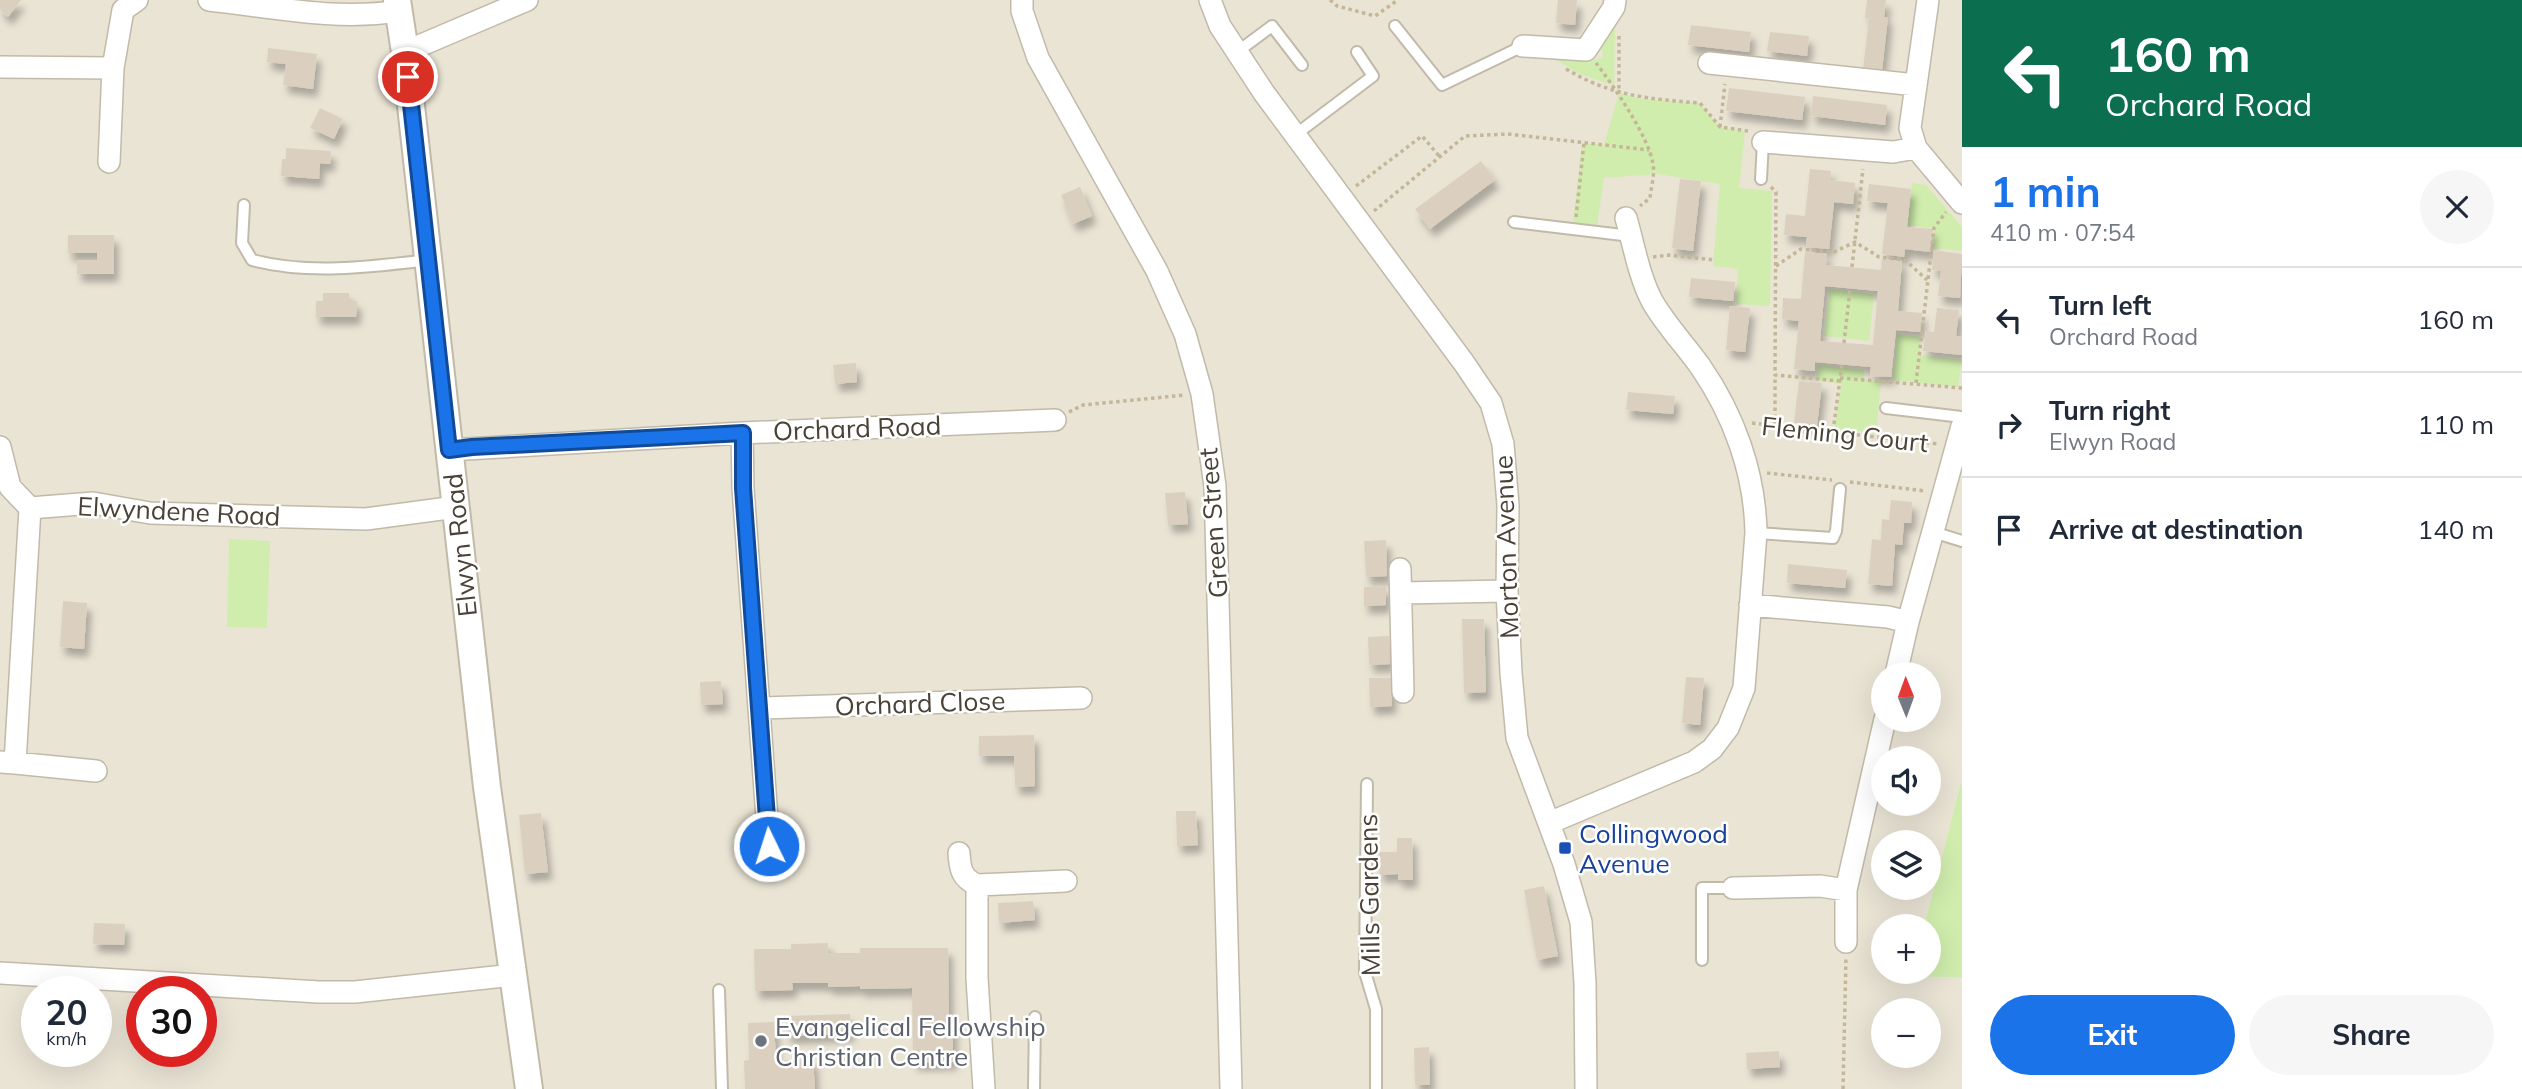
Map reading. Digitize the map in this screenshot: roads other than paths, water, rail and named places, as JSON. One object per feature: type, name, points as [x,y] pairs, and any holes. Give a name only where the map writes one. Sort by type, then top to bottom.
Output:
[{"type":"street","points":[[109,162],[113,68],[123,10],[137,0]]},
{"type":"street","points":[[209,0],[339,15],[374,15],[398,6]]},
{"type":"street","points":[[405,52],[527,0]]},
{"type":"street","name":"Green Street","points":[[1022,0],[1022,11],[1038,58],[1157,271],[1185,334],[1202,394],[1215,486],[1231,1089]]},
{"type":"street","name":"Morton Avenue","points":[[1209,0],[1220,26],[1295,135],[1464,362],[1491,403],[1503,444],[1507,505],[1507,591],[1517,738],[1564,864],[1581,922],[1585,983],[1586,1089]]},
{"type":"street","points":[[1928,0],[1910,128],[1916,148],[1959,200]]},
{"type":"street","points":[[1523,46],[1586,50],[1615,3]]},
{"type":"street","name":"Elwyn Road","points":[[398,6],[487,787],[529,1089]]},
{"type":"street","points":[[1718,64],[1916,85]]},
{"type":"street","points":[[0,67],[113,68]]},
{"type":"street","points":[[1763,142],[1893,152],[1916,148]]},
{"type":"street","points":[[1549,823],[1694,762],[1712,749],[1728,728],[1744,688],[1756,533],[1756,513],[1747,471],[1733,421],[1702,369],[1652,302],[1629,227]]},
{"type":"street","name":"Orchard Road","points":[[449,450],[743,433],[1055,420]]},
{"type":"street","points":[[743,433],[743,488],[769,846]]},
{"type":"street","points":[[1899,662],[1959,436]]},
{"type":"street","points":[[0,447],[10,487],[30,508],[8,763],[96,771]]},
{"type":"street","name":"Elwyndene Road","points":[[30,508],[93,503],[150,513],[366,519],[456,508]]},
{"type":"street","points":[[1400,569],[1403,691]]},
{"type":"street","points":[[1401,593],[1507,591]]},
{"type":"street","points":[[1750,605],[1888,617],[1908,622]]},
{"type":"street","name":"Orchard Close","points":[[760,708],[1081,698]]},
{"type":"street","points":[[1846,942],[1846,890],[1882,732]]},
{"type":"street","points":[[959,853],[960,869],[967,880],[977,885],[1066,881]]},
{"type":"street","points":[[977,885],[977,978],[984,1089]]},
{"type":"street","points":[[1732,888],[1820,886],[1846,890]]},
{"type":"street","points":[[0,973],[319,992],[355,992],[514,975]]},
{"type":"lane","points":[[1237,52],[1272,26],[1302,65]]},
{"type":"lane","points":[[1395,26],[1442,85],[1523,46]]},
{"type":"lane","points":[[1295,135],[1373,76],[1357,52]]},
{"type":"lane","points":[[1761,180],[1763,142]]},
{"type":"lane","points":[[244,205],[242,243],[252,260],[275,266],[324,268],[380,266],[428,260]]},
{"type":"lane","points":[[1514,222],[1575,229],[1629,227]]},
{"type":"lane","points":[[1886,408],[1962,417]]},
{"type":"lane","points":[[1756,533],[1833,538],[1840,489]]},
{"type":"lane","points":[[1933,532],[1962,541]]},
{"type":"lane","name":"Mills Gardens","points":[[1367,784],[1365,972],[1376,1009],[1376,1089]]},
{"type":"lane","points":[[1702,960],[1702,888],[1732,888]]},
{"type":"lane","points":[[719,990],[722,1089]]},
{"type":"lane","points":[[1034,1017],[1034,1089]]},
{"type":"place","name":"Collingwood Avenue","points":[[1565,848]]},
{"type":"place","name":"Evangelical Fellowship Christian Centre","points":[[761,1041]]}]
